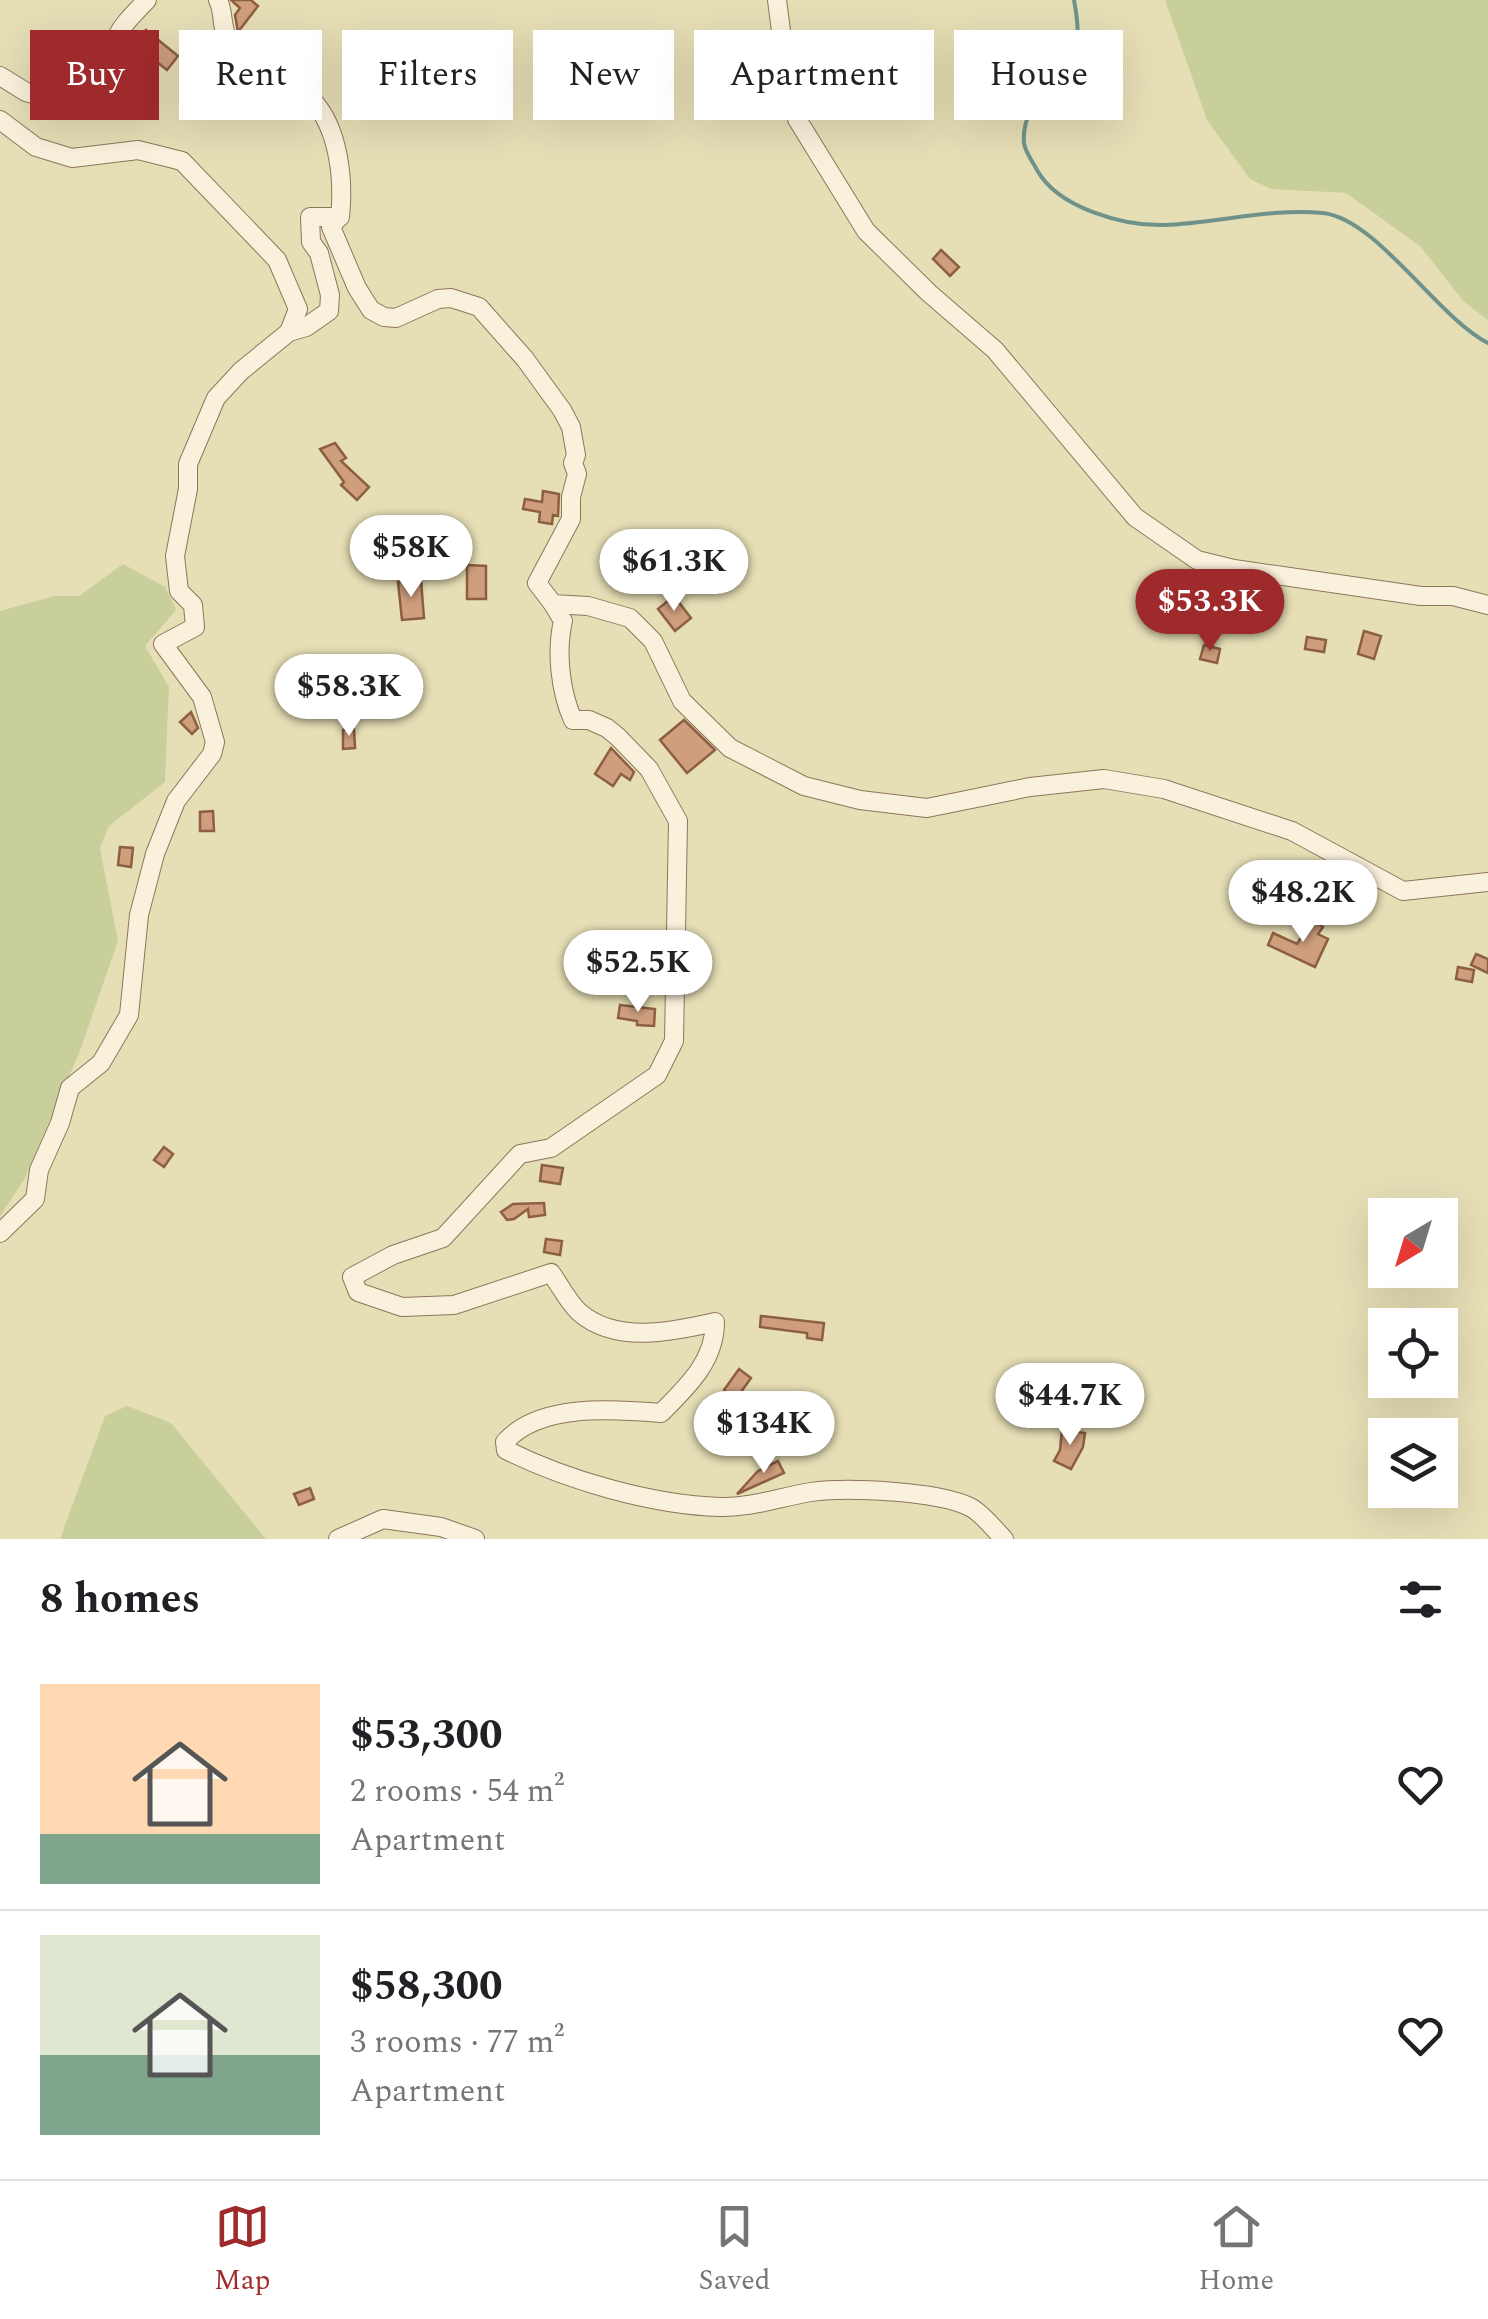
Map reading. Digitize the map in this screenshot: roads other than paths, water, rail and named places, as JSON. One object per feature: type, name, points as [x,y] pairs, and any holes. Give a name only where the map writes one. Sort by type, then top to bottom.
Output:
[{"type":"street","points":[[0,76],[26,92],[73,105],[114,87],[111,60],[115,35],[147,0]]},
{"type":"street","points":[[218,0],[230,43],[268,67],[320,109],[337,150],[342,212],[330,227],[338,250],[371,310],[396,318],[438,299],[451,298],[479,307],[525,359],[562,410],[572,428],[576,455],[571,519],[537,583],[563,621],[558,643],[568,708],[573,720],[588,720],[618,737],[649,769],[678,821],[674,1042],[657,1075],[551,1148],[520,1154],[442,1238],[393,1255],[352,1277],[358,1292],[402,1307],[454,1305],[551,1273],[579,1312],[615,1332],[658,1332],[715,1322],[710,1356],[662,1414],[626,1410],[538,1417],[513,1432],[505,1442],[506,1450],[529,1462],[630,1494],[682,1504],[723,1508],[812,1492],[881,1491],[934,1498],[972,1508],[1004,1539]]},
{"type":"street","points":[[777,0],[797,119],[866,231],[928,293],[996,350],[1135,517],[1197,560],[1216,565],[1421,596],[1453,596],[1488,605]]},
{"type":"street","points":[[0,120],[36,147],[72,158],[138,150],[182,160],[277,260],[298,309],[289,332]]},
{"type":"street","points":[[0,1233],[35,1199],[38,1170],[60,1123],[70,1088],[102,1063],[129,1015],[138,914],[155,854],[176,801],[212,754],[216,742],[202,698],[162,644],[195,627],[193,605],[178,591],[174,556],[188,490],[188,464],[216,398],[289,332],[306,327],[329,311],[330,294],[319,253],[311,242],[310,217],[338,218]]},
{"type":"street","points":[[554,604],[588,606],[630,618],[652,641],[682,701],[730,748],[804,786],[860,800],[927,808],[1030,788],[1104,780],[1164,789],[1292,831],[1403,891],[1488,882]]},
{"type":"street","points":[[338,1539],[383,1519],[441,1527],[475,1539]]},
{"type":"waterway","points":[[1074,0],[1078,29],[1073,53],[1037,100],[1025,127],[1027,153],[1060,195],[1111,218],[1148,224],[1184,224],[1284,212],[1323,213],[1344,219],[1385,250],[1448,313],[1488,343]]}]
